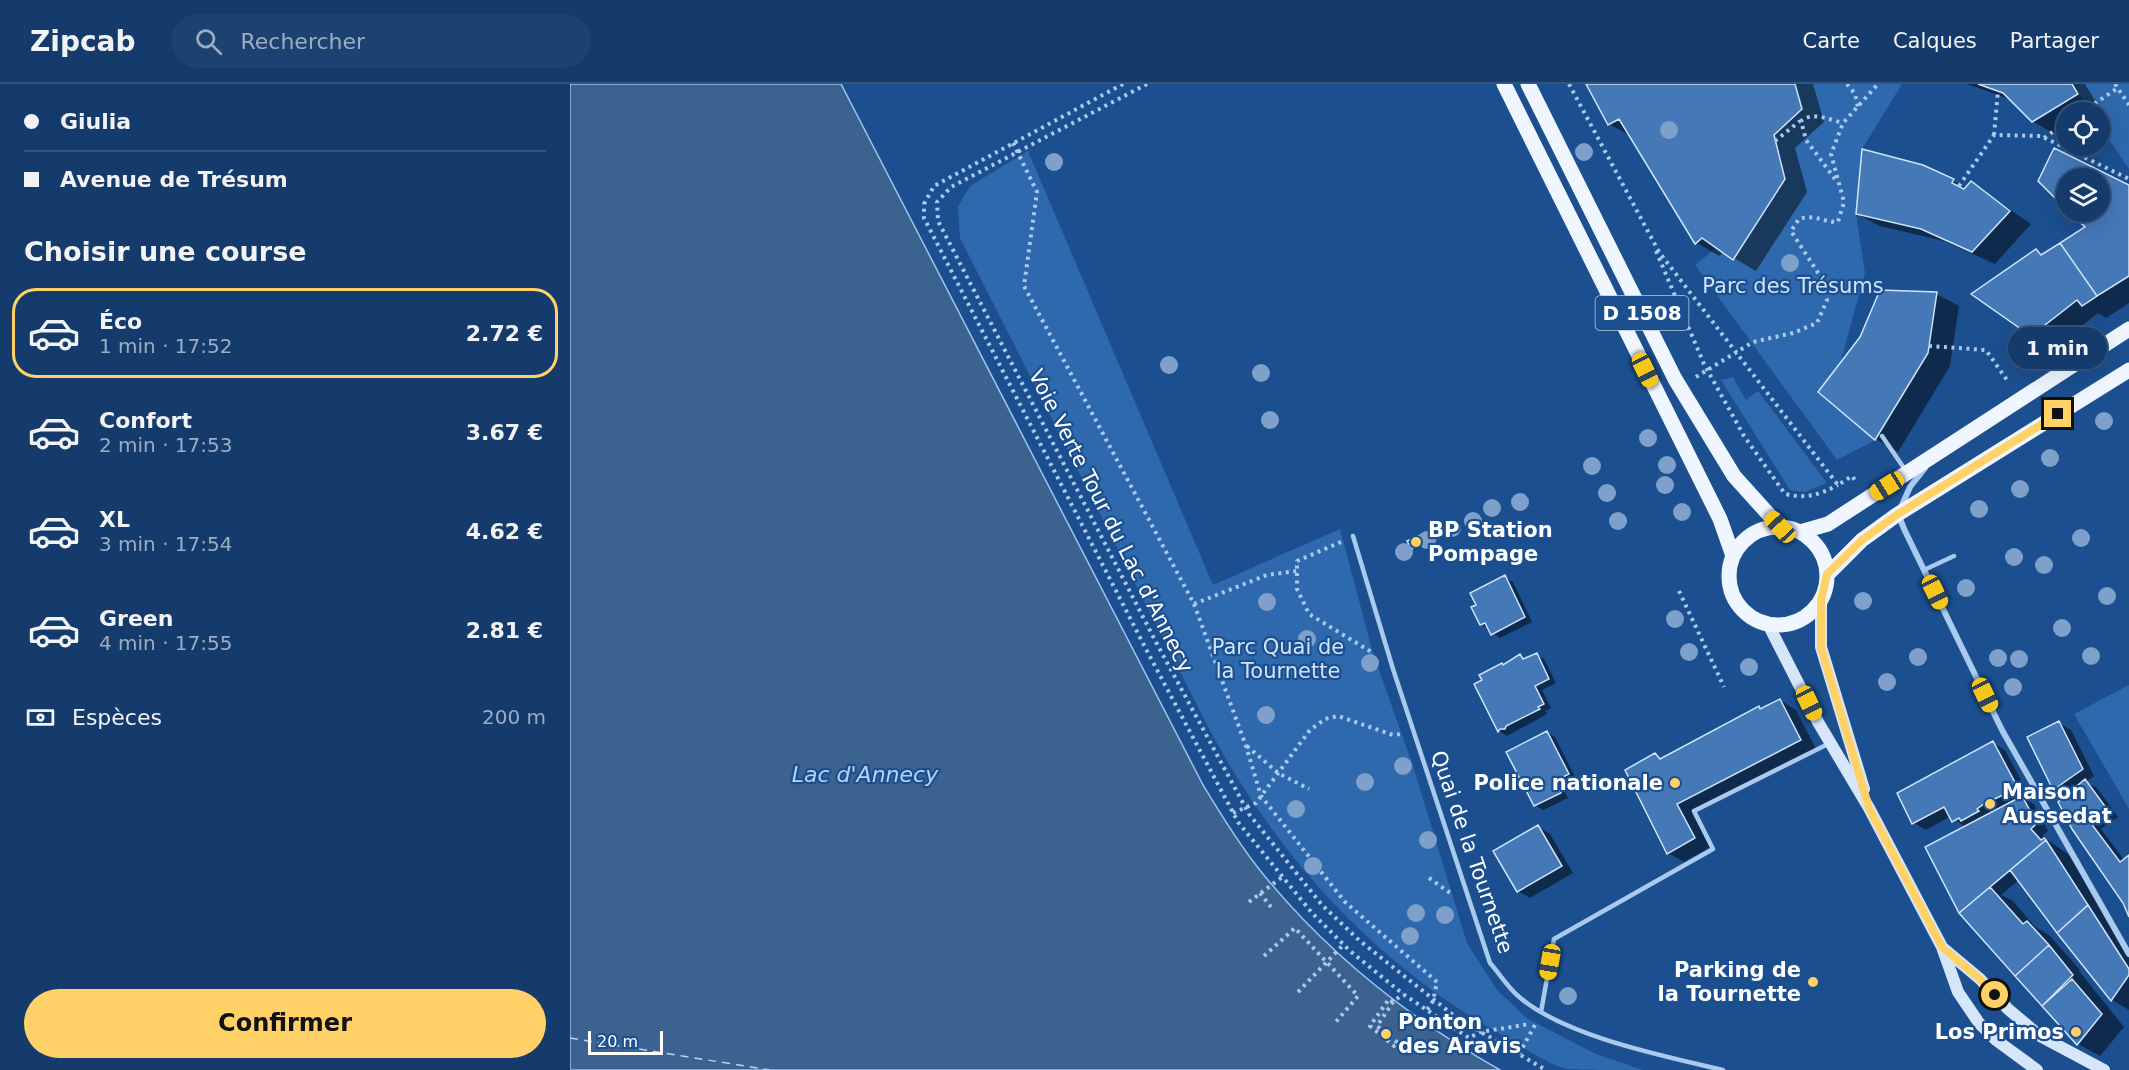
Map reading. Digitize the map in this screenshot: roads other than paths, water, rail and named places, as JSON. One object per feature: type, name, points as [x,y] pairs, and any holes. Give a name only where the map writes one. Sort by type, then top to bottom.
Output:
[{"type":"main road","name":"D 1508","points":[[1504,84],[1720,519],[1733,556]]},
{"type":"main road","name":"D 1508","points":[[1528,84],[1680,387],[1734,476],[1780,527]]},
{"type":"main road","points":[[1800,532],[1828,524],[2129,329]]},
{"type":"main road","points":[[1827,574],[1862,540],[1898,514],[2129,370]]},
{"type":"main road","points":[[1821,600],[1799,621],[1789,624],[1768,624],[1745,612],[1736,600],[1729,579],[1733,556],[1752,534],[1780,527],[1800,532],[1819,550],[1827,574],[1821,600],[1821,647],[1869,808]]},
{"type":"main road","points":[[1768,624],[1942,947],[1958,992],[1979,1023],[1996,1040],[2037,1070]]},
{"type":"main road","points":[[1942,947],[1980,979],[2008,1009],[2040,1036],[2104,1070]]},
{"type":"street","points":[[1934,456],[1910,487],[1898,514],[1997,719],[2129,954]]},
{"type":"lane","points":[[1882,436],[1907,473]]},
{"type":"lane","name":"Quai de la Tournette","points":[[1353,536],[1391,662],[1491,963],[1516,995],[1555,1021],[1646,1052],[1723,1070]]},
{"type":"lane","points":[[1924,570],[1954,556]]},
{"type":"lane","points":[[1541,1011],[1554,939],[1713,849],[1694,811],[1831,743]]},
{"type":"water","name":"Lac d'Annecy","points":[[570,84],[841,84],[1203,785],[1237,838],[1285,900],[1340,956],[1433,1028],[1500,1070],[570,1070]]},
{"type":"place","name":"BP Station Pompage","points":[[1416,542]]},
{"type":"place","name":"Police nationale","points":[[1675,783]]},
{"type":"place","name":"Maison Aussedat","points":[[1990,804]]},
{"type":"place","name":"Parking de la Tournette","points":[[1813,982]]},
{"type":"place","name":"Los Primos","points":[[2076,1032]]},
{"type":"place","name":"Ponton des Aravis","points":[[1386,1034]]},
{"type":"park label","name":"Parc des Trésums","points":[[1793,286]]},
{"type":"park label","name":"Parc Quai de la Tournette","points":[[1278,659]]}]
